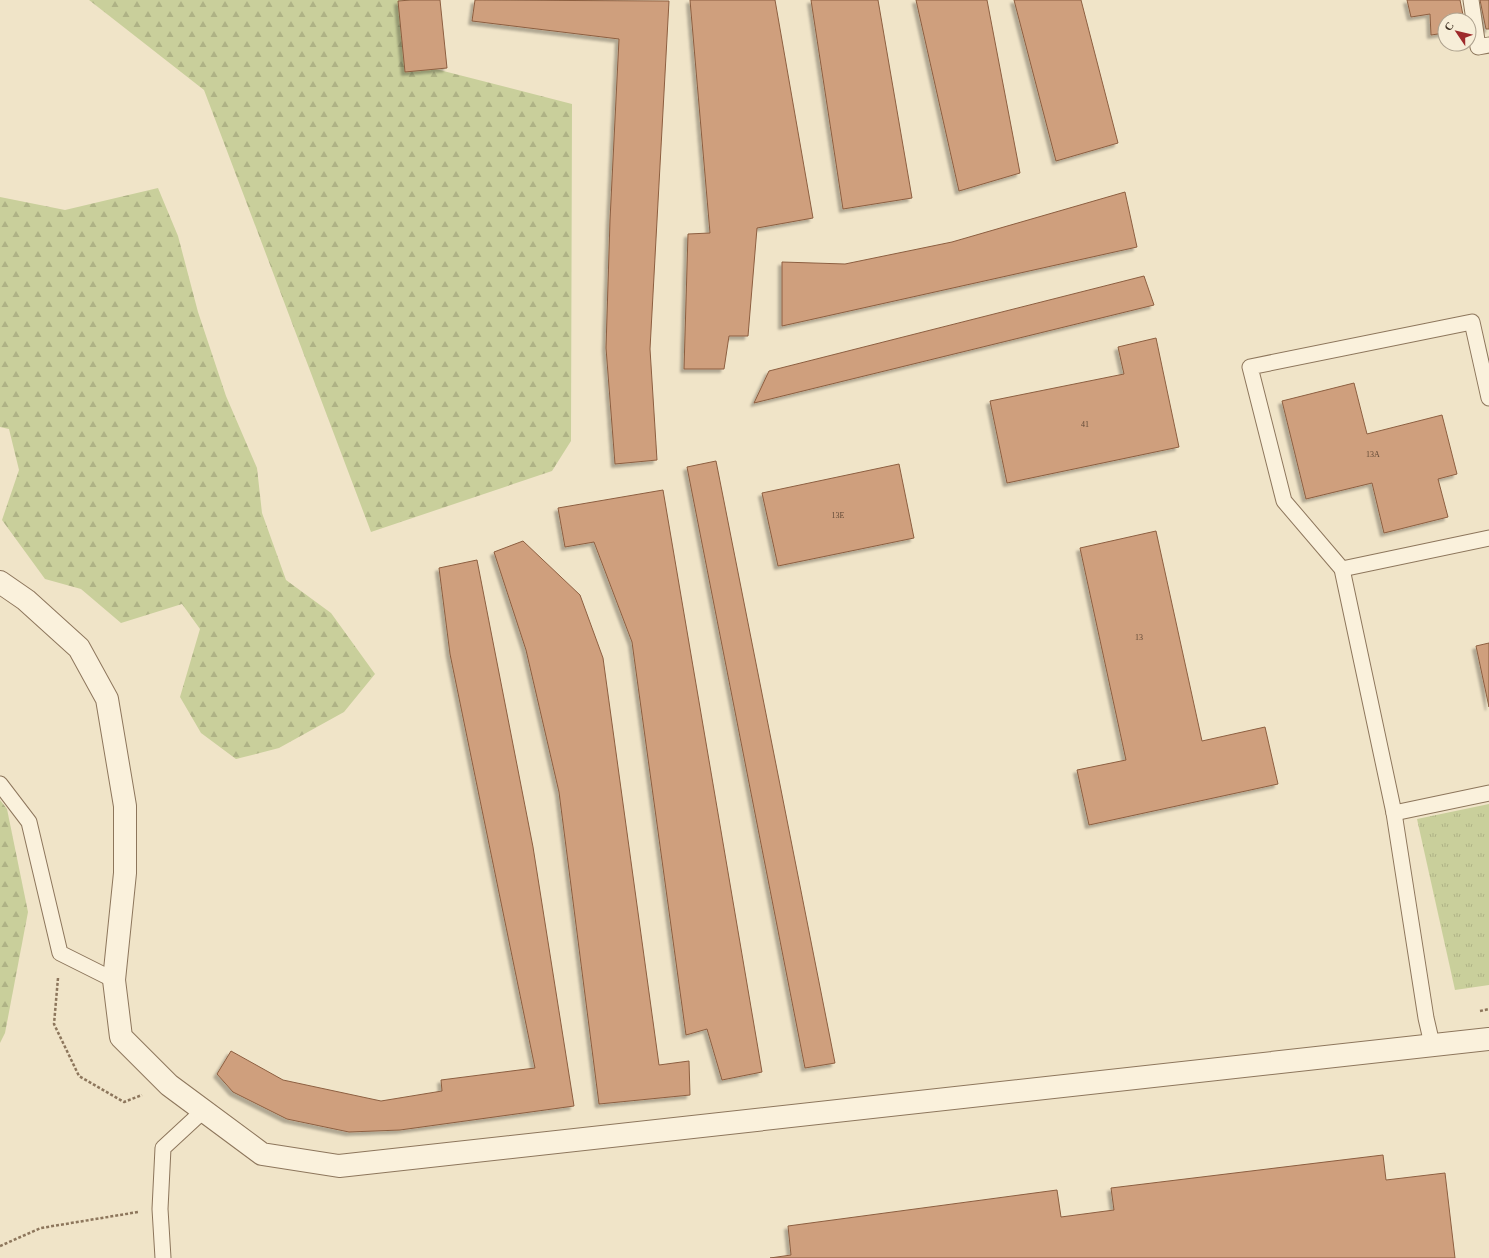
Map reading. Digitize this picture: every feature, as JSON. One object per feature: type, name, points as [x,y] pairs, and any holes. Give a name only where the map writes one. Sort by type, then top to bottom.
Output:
[{"type":"street","points":[[0,582],[26,600],[79,648],[107,700],[125,806],[125,872],[114,980],[121,1037],[169,1085],[262,1154],[338,1166],[1432,1044],[1489,1039]]},
{"type":"lane","points":[[1471,0],[1478,47],[1489,45]]},
{"type":"lane","points":[[1432,1044],[1426,1018],[1394,813],[1342,569],[1284,500],[1250,367],[1472,322],[1489,398]]},
{"type":"lane","points":[[1342,569],[1489,538]]},
{"type":"lane","points":[[0,784],[29,822],[60,953],[114,980]]},
{"type":"lane","points":[[1394,813],[1489,793]]},
{"type":"lane","points":[[163,1258],[160,1209],[163,1148],[203,1111]]},
{"type":"path","points":[[60,953],[54,1024],[79,1076],[124,1102],[169,1085]]},
{"type":"path","points":[[0,1246],[41,1228],[160,1209]]},
{"type":"green space","points":[[89,0],[415,0],[412,63],[572,104],[571,441],[552,471],[371,532],[204,90]]},
{"type":"green space","points":[[158,188],[178,236],[198,312],[226,396],[257,468],[262,513],[286,580],[331,613],[375,674],[344,712],[279,748],[236,759],[201,733],[180,697],[200,629],[182,604],[121,623],[81,589],[45,579],[2,520],[19,470],[9,429],[0,427],[0,197],[65,210]]},
{"type":"green space","points":[[0,800],[7,809],[28,912],[5,1033],[0,1043]]},
{"type":"green space","points":[[1489,804],[1489,985],[1455,990],[1417,819]]},
{"type":"building","points":[[440,0],[447,68],[405,72],[398,1]]},
{"type":"building","points":[[475,0],[669,1],[650,349],[657,460],[615,464],[606,348],[610,220],[619,39],[472,21]]},
{"type":"building","points":[[690,0],[775,0],[813,218],[757,228],[748,336],[729,336],[724,369],[684,369],[688,234],[710,233]]},
{"type":"building","points":[[811,0],[878,0],[912,198],[843,209]]},
{"type":"building","points":[[916,0],[987,0],[1020,173],[959,191]]},
{"type":"building","points":[[1014,0],[1081,0],[1118,143],[1056,161]]},
{"type":"building","points":[[1407,0],[1460,0],[1462,12],[1437,12],[1437,34],[1431,35],[1430,14],[1411,17]]},
{"type":"building","points":[[1480,0],[1489,0],[1489,29],[1486,29]]},
{"type":"building","points":[[1125,192],[1137,247],[782,326],[782,262],[845,264],[952,242]]},
{"type":"building","points":[[1144,276],[1154,305],[754,403],[769,371]]},
{"type":"building","points":[[1156,338],[1179,447],[1007,483],[990,401],[1124,374],[1118,347]]},
{"type":"building","points":[[1354,383],[1367,434],[1442,415],[1457,474],[1438,479],[1448,517],[1384,533],[1372,483],[1306,499],[1282,401]]},
{"type":"building","points":[[716,461],[835,1063],[805,1068],[687,467]]},
{"type":"building","points":[[899,464],[914,538],[778,566],[762,493]]},
{"type":"building","points":[[663,490],[762,1072],[722,1080],[707,1029],[686,1035],[632,642],[594,542],[565,547],[558,508]]},
{"type":"building","points":[[1156,531],[1202,741],[1265,727],[1278,784],[1089,825],[1077,770],[1126,760],[1080,548]]},
{"type":"building","points":[[523,541],[580,595],[603,658],[659,1065],[689,1061],[690,1095],[599,1104],[559,792],[526,650],[494,552]]},
{"type":"building","points":[[477,560],[533,847],[574,1106],[400,1130],[349,1132],[287,1119],[233,1092],[217,1074],[231,1051],[283,1080],[381,1101],[442,1091],[441,1080],[535,1068],[450,654],[439,568]]},
{"type":"building","points":[[1489,643],[1489,707],[1476,646]]},
{"type":"building","points":[[1383,1155],[1386,1180],[1445,1173],[1455,1258],[770,1258],[791,1255],[788,1226],[1057,1190],[1061,1217],[1114,1210],[1111,1188]]}]
